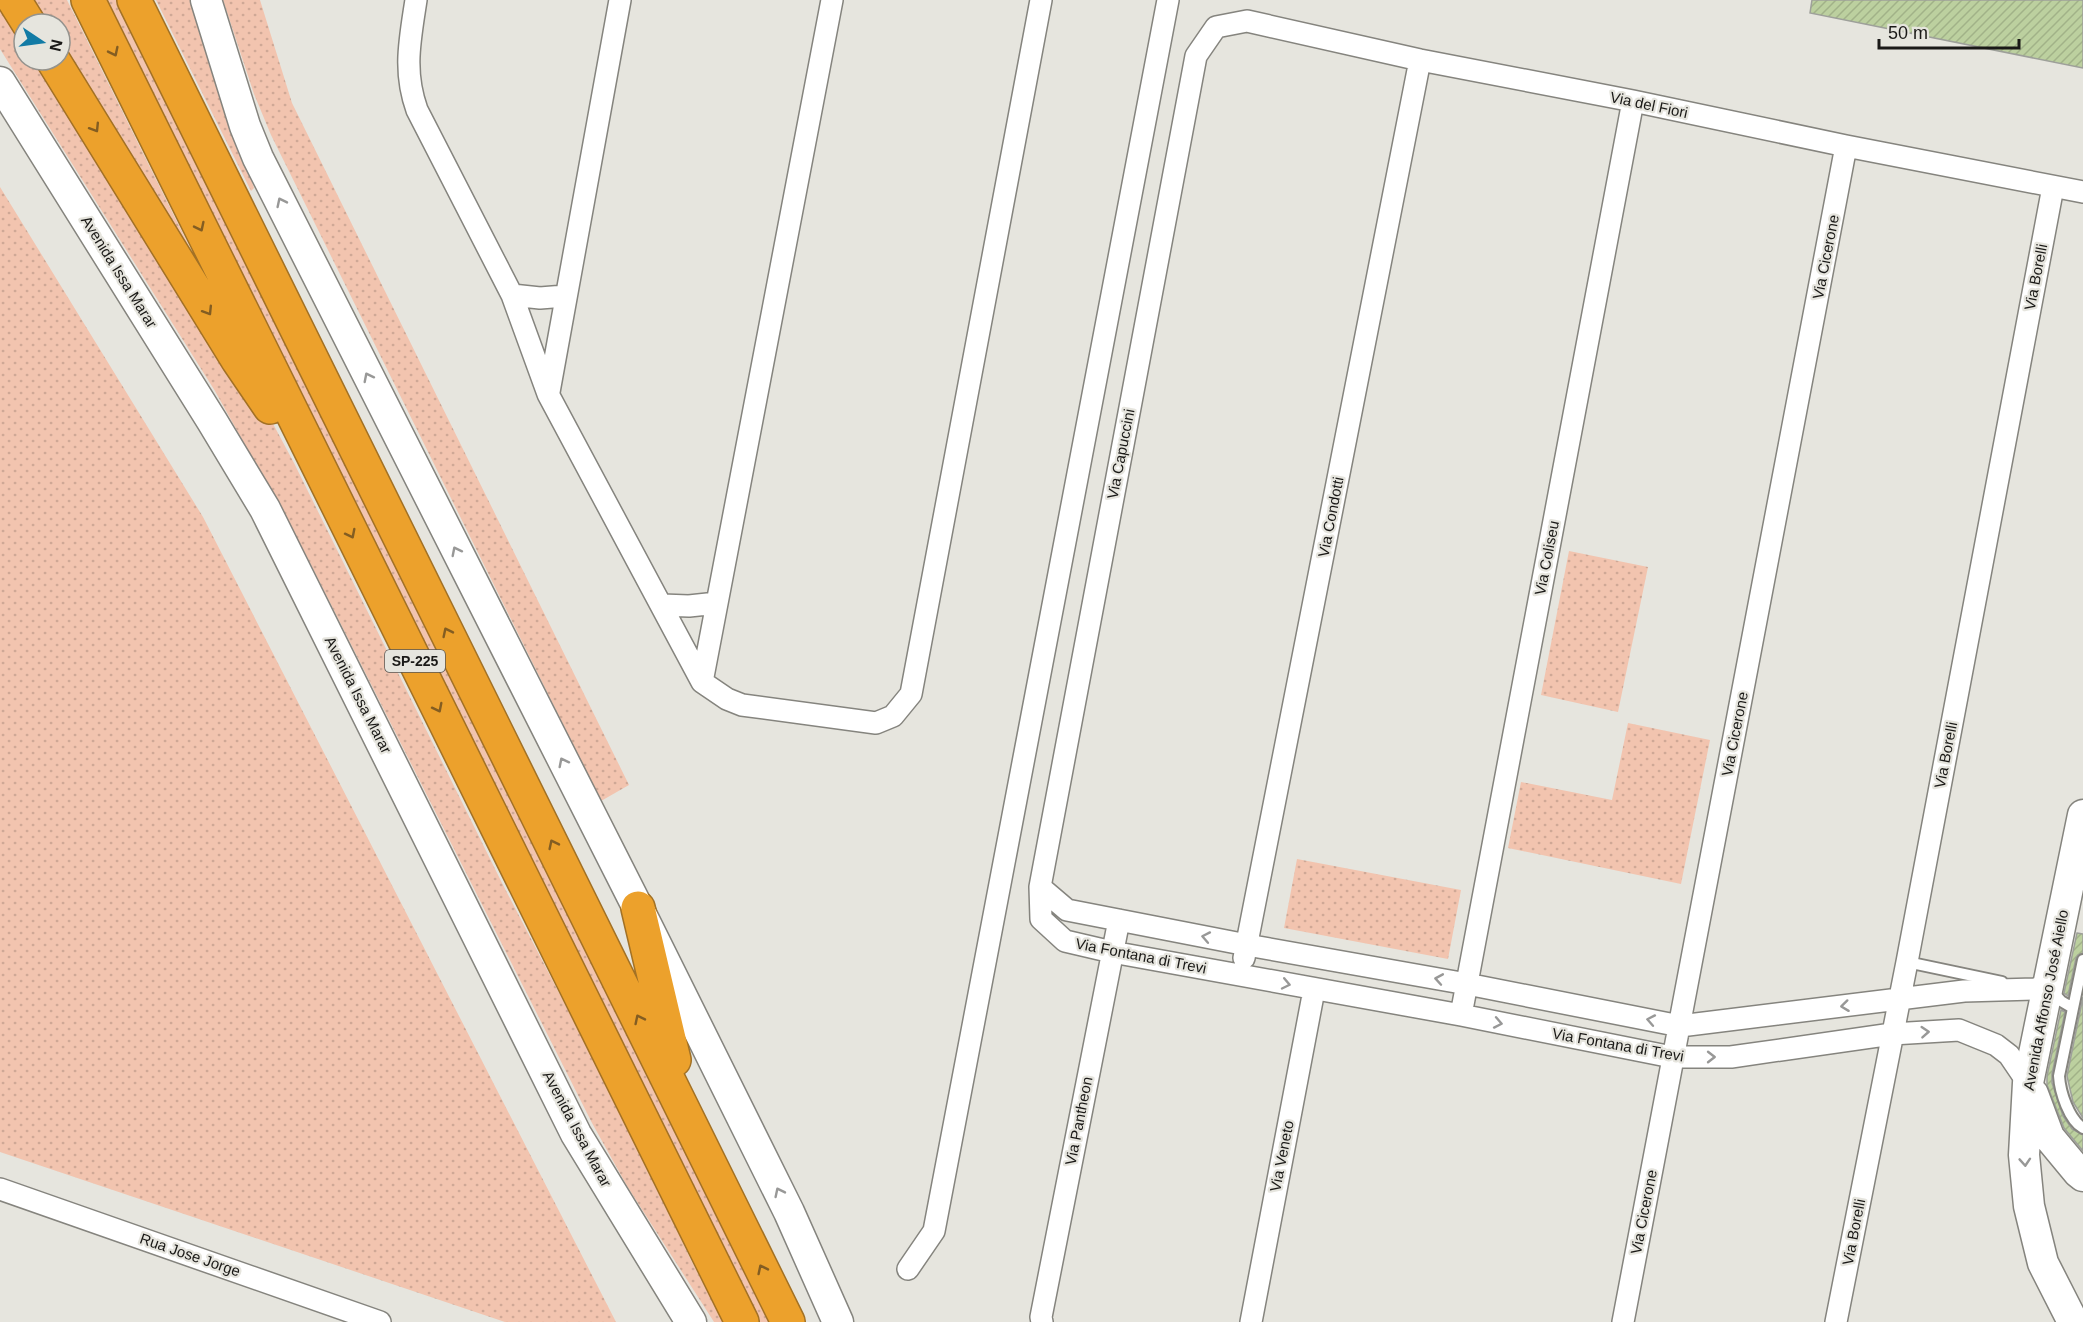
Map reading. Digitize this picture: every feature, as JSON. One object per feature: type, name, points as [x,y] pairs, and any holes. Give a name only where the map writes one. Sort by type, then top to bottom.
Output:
[{"type":"highway","name":"SP-225","points":[[88,0],[742,1322]]},
{"type":"highway","name":"SP-225","points":[[134,0],[788,1322]]},
{"type":"highway","points":[[60,72],[238,360],[334,499]]},
{"type":"highway","points":[[638,908],[688,1117]]},
{"type":"street","points":[[206,0],[258,158],[638,908],[789,1212],[838,1322]]},
{"type":"street","points":[[417,0],[408,62],[412,94],[417,110],[512,294],[548,394],[702,682],[727,699],[742,705],[876,723],[893,716],[911,694],[1041,0]]},
{"type":"street","points":[[548,394],[620,0]]},
{"type":"street","points":[[702,682],[832,0]]},
{"type":"street","points":[[908,1269],[933,1231],[1168,0]]},
{"type":"street","name":"Via del Fiori","points":[[1216,27],[1247,21],[1420,60],[2083,192]]},
{"type":"street","name":"Via Capuccini","points":[[1040,887],[1196,56],[1216,27]]},
{"type":"street","name":"Via Condotti","points":[[1241,974],[1420,60]]},
{"type":"street","name":"Avenida Issa Marar","points":[[0,82],[265,509],[576,1134],[691,1322]]},
{"type":"street","name":"Via Coliseu","points":[[1461,1016],[1633,101]]},
{"type":"street","name":"Via Cicerone","points":[[1623,1322],[1846,146]]},
{"type":"street","name":"Via Borelli","points":[[1836,1322],[1907,962],[2053,186]]},
{"type":"street","points":[[512,294],[540,298],[566,296]]},
{"type":"street","points":[[662,605],[689,606],[717,603]]},
{"type":"street","name":"Avenida Affonso José Aiello","points":[[2075,1322],[2043,1263],[2029,1206],[2024,1155],[2028,1083],[2083,815]]},
{"type":"street","name":"Via Fontana di Trevi","points":[[1040,887],[1067,910],[1680,1026],[1964,991],[2035,989],[2049,983]]},
{"type":"street","name":"Via Fontana di Trevi","points":[[1040,887],[1041,919],[1065,941],[1112,952],[1241,974],[1314,990],[1672,1057],[1731,1057],[1892,1034],[1959,1030],[1996,1045],[2009,1054],[2028,1083]]},
{"type":"street","name":"Via Pantheon","points":[[1042,1322],[1041,1317],[1119,920]]},
{"type":"street","name":"Via Veneto","points":[[1251,1322],[1314,990]]},
{"type":"street","points":[[2028,1083],[2049,1137],[2083,1176]]},
{"type":"street","name":"Rua Jose Jorge","points":[[0,1189],[380,1322]]},
{"type":"street","points":[[2075,1322],[2083,1303]]},
{"type":"lane","points":[[2083,960],[2059,1076],[2060,1087],[2068,1107],[2077,1125],[2083,1128]]},
{"type":"lane","points":[[1907,962],[2007,983],[2049,983],[2061,1001],[2073,1008]]},
{"type":"shaded area","points":[[25,0],[67,0],[207,282],[71,72],[72,12],[32,12]]},
{"type":"shaded area","points":[[103,0],[123,0],[776,1322],[754,1322]]},
{"type":"shaded area","points":[[156,0],[193,0],[254,188],[251,191]]},
{"type":"shaded area","points":[[223,0],[260,0],[292,103],[629,785],[601,801],[271,135],[254,94]]},
{"type":"shaded area","points":[[0,5],[12,24],[12,68],[0,49]]},
{"type":"shaded area","points":[[14,72],[44,72],[271,420],[502,883],[625,1120],[691,1260],[724,1322],[714,1322],[627,1186],[592,1123],[304,551],[215,391]]},
{"type":"shaded area","points":[[0,187],[203,517],[616,1322],[505,1322],[0,1152]]},
{"type":"shaded area","points":[[1569,551],[1648,567],[1618,712],[1541,695]]},
{"type":"shaded area","points":[[1628,723],[1710,740],[1681,884],[1508,848],[1521,782],[1612,800]]},
{"type":"shaded area","points":[[1297,859],[1461,890],[1448,959],[1284,928]]},
{"type":"building","points":[[1812,0],[2083,0],[2083,68],[1810,13]]},
{"type":"building","points":[[2077,933],[2083,934],[2083,953],[2076,958],[2068,996],[2064,993]]},
{"type":"building","points":[[2083,997],[2083,1118],[2073,1102],[2067,1076]]},
{"type":"building","points":[[2061,1010],[2065,1012],[2052,1083],[2063,1116],[2072,1129],[2083,1135],[2083,1151],[2064,1128],[2047,1085]]}]
